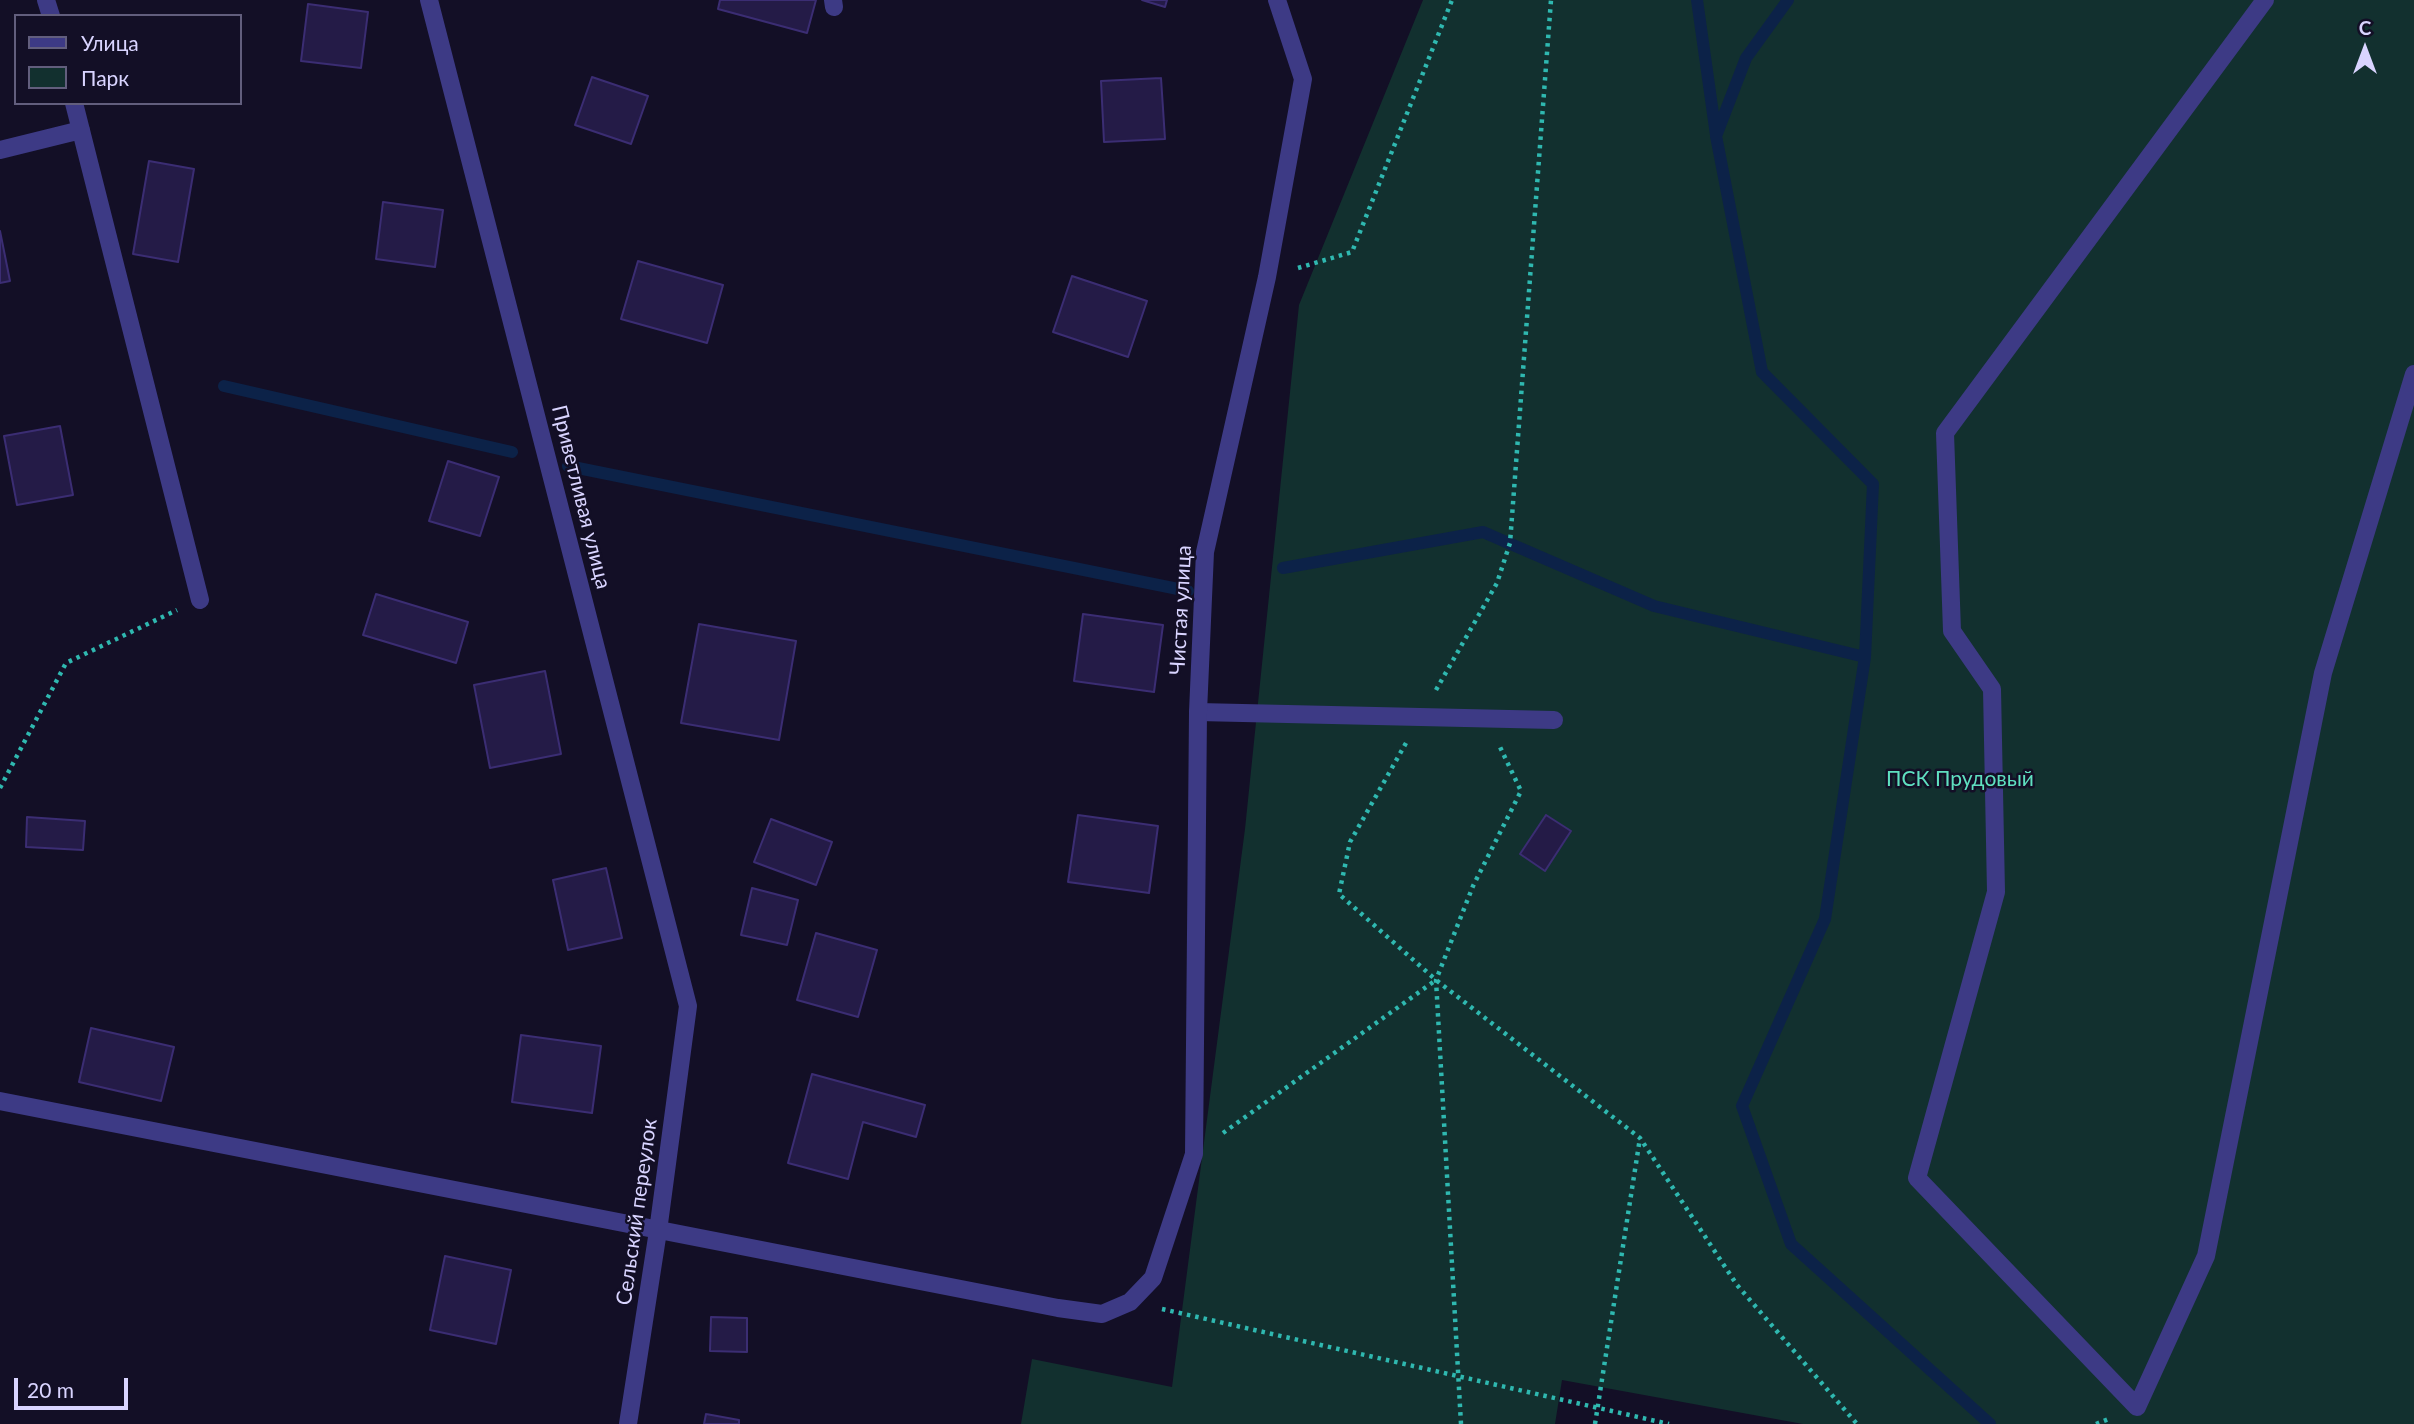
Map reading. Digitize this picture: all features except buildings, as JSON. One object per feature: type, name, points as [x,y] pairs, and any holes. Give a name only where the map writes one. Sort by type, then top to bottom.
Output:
[{"type":"street","name":"Приветливая улица","points":[[429,0],[688,1006]]},
{"type":"street","name":"Чистая улица","points":[[1130,1302],[1153,1278],[1194,1154],[1198,712],[1205,552],[1267,277],[1303,79],[1277,0]]},
{"type":"street","points":[[2265,0],[1945,433],[1952,631],[1992,689],[1996,892],[1917,1178],[2137,1406],[2206,1256],[2323,673],[2414,374]]},
{"type":"street","points":[[75,105],[200,600]]},
{"type":"street","points":[[0,150],[81,130]]},
{"type":"street","points":[[1198,712],[1554,720]]},
{"type":"street","name":"Сельский переулок","points":[[628,1424],[658,1231],[688,1006]]},
{"type":"street","points":[[0,1101],[1058,1308],[1102,1314],[1130,1302]]},
{"type":"path","points":[[1267,277],[1352,252],[1452,0]]},
{"type":"path","points":[[0,788],[66,663],[200,600]]},
{"type":"path","points":[[1461,1424],[1436,980],[1472,886],[1521,791],[1487,718]]},
{"type":"path","points":[[1194,1154],[1436,980]]},
{"type":"path","points":[[1595,1424],[1640,1138]]},
{"type":"path","points":[[1737,1286],[1857,1424]]},
{"type":"path","points":[[1130,1302],[1669,1424]]},
{"type":"green space","name":"ПСК Прудовый","points":[[1423,0],[2414,0],[2414,1424],[1803,1424],[1562,1380],[1555,1424],[1021,1424],[1032,1359],[1172,1387],[1245,829],[1299,305]]},
{"type":"waterway","points":[[1697,0],[1716,135]]},
{"type":"waterway","points":[[1788,0],[1746,58],[1716,136],[1762,372],[1873,484],[1865,657],[1825,919],[1742,1106],[1791,1244],[1990,1424]]},
{"type":"waterway","points":[[224,386],[512,452]]},
{"type":"waterway","points":[[568,466],[1188,591]]},
{"type":"waterway","points":[[1283,568],[1483,532],[1654,606],[1865,657]]}]
